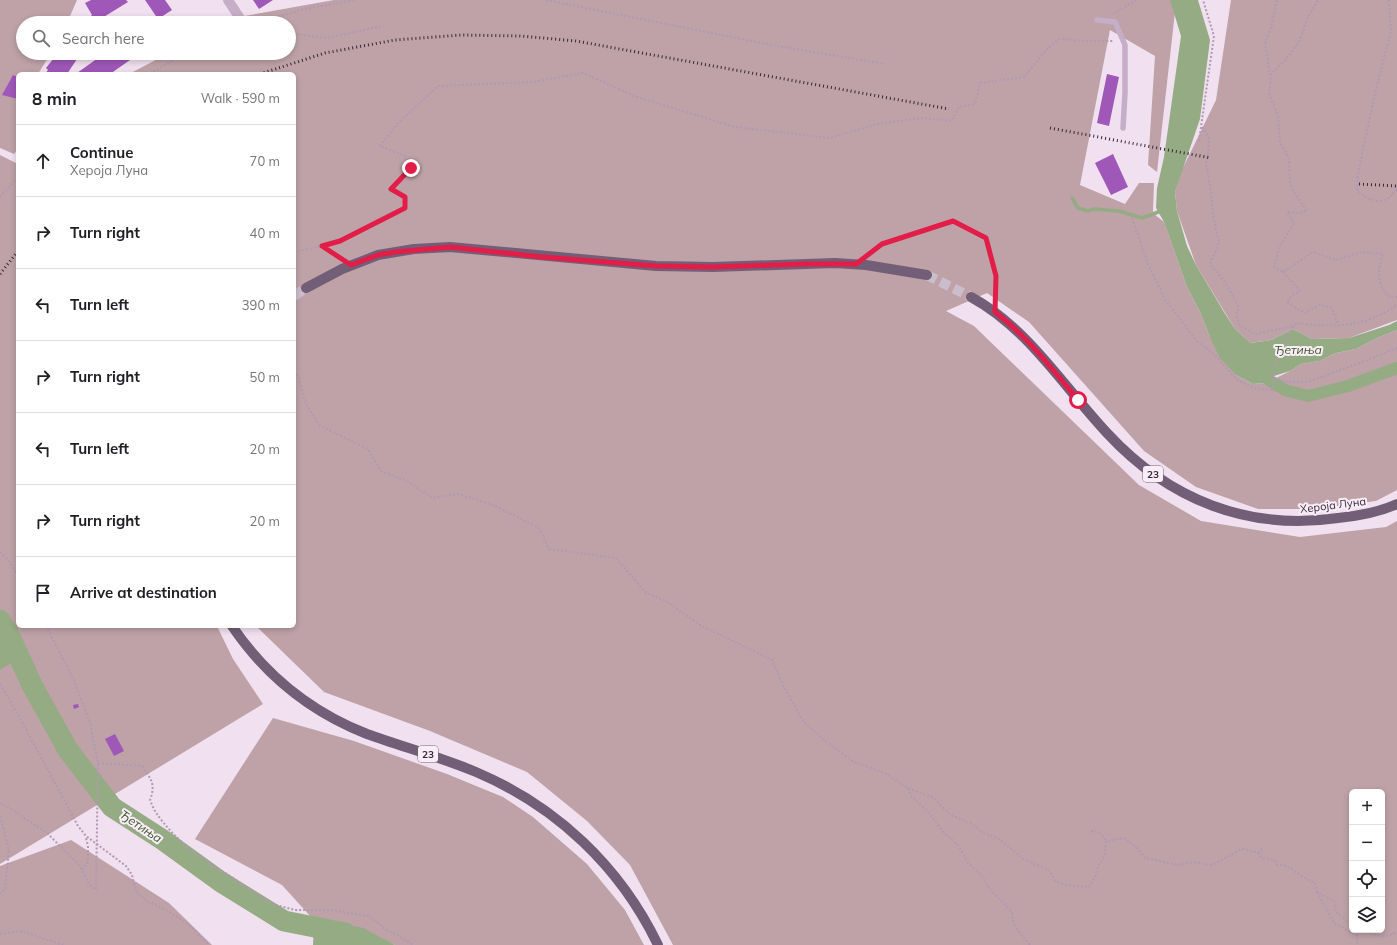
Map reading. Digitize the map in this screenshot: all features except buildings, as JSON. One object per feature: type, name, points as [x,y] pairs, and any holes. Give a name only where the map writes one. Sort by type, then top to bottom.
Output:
[{"type":"main road","points":[[306,288],[324,277],[378,255],[450,247],[542,257],[656,266],[712,267],[798,264],[856,264],[927,275]]},
{"type":"main road","name":"Хероја Луна","points":[[971,297],[987,306],[1007,321],[1032,346],[1120,446],[1167,484],[1198,501],[1233,513],[1257,518],[1305,522],[1354,516],[1397,504]]},
{"type":"main road","name":"23","points":[[233,628],[248,648],[290,691],[330,717],[366,733],[468,769],[498,782],[540,806],[557,818],[588,845],[615,876],[647,924],[658,945]]},
{"type":"street","points":[[228,0],[238,16]]},
{"type":"lane","points":[[1098,20],[1115,22],[1126,45],[1123,128]]},
{"type":"path","points":[[278,16],[305,9],[355,0]]},
{"type":"path","points":[[546,0],[772,45],[885,64]]},
{"type":"path","points":[[1199,141],[1214,36],[1203,0]]},
{"type":"path","points":[[1277,0],[1271,28],[1265,42],[1270,75],[1269,93],[1278,115],[1280,142],[1289,159],[1290,183],[1293,191],[1307,211],[1299,213],[1287,212],[1294,224],[1280,246],[1274,267],[1282,272],[1300,291],[1291,296],[1287,303],[1305,314],[1319,305],[1331,307],[1338,324]]},
{"type":"path","points":[[1270,75],[1284,62],[1298,42],[1308,17],[1318,0]]},
{"type":"path","points":[[1389,0],[1391,31],[1376,89],[1358,173],[1357,190],[1371,200],[1383,201],[1391,197],[1392,193],[1397,190]]},
{"type":"path","points":[[296,34],[327,38],[383,26]]},
{"type":"path","points":[[296,252],[340,241],[405,208],[405,197],[391,189],[411,168],[405,156],[380,146],[399,122],[438,86],[533,82],[583,73],[634,96],[734,126],[829,138],[878,124],[920,118],[952,121],[959,107],[974,104],[980,83],[1024,77],[1046,50],[1059,39],[1124,41]]},
{"type":"path","points":[[153,72],[173,60]]},
{"type":"path","points":[[1202,127],[1208,137],[1206,164],[1211,191],[1213,215],[1219,243],[1210,264],[1224,281],[1239,307],[1236,314],[1240,326],[1255,334],[1294,326],[1296,323],[1306,325],[1353,324],[1388,312],[1397,304]]},
{"type":"path","points":[[0,197],[16,179]]},
{"type":"path","points":[[1132,218],[1148,264],[1166,301],[1196,341],[1214,354],[1236,378],[1253,388],[1272,390],[1276,360],[1294,326]]},
{"type":"path","points":[[856,264],[882,244],[953,221],[986,238],[996,276],[995,312]]},
{"type":"path","points":[[322,246],[351,265]]},
{"type":"path","points":[[1282,272],[1313,252],[1336,260],[1362,252],[1383,254],[1379,266],[1378,276],[1384,291],[1389,297],[1397,297]]},
{"type":"path","points":[[1274,378],[1287,382],[1308,382],[1397,348]]},
{"type":"path","points":[[296,374],[306,404],[320,426],[368,449],[381,471],[407,481],[432,498],[459,494],[494,505],[539,528],[549,549],[616,558],[646,594],[666,602],[700,625],[772,660],[784,688],[803,722],[825,741],[854,762],[885,773],[908,788],[934,798],[949,814],[970,823],[983,832],[999,839],[1025,860],[1049,870],[1055,881],[1066,885],[1089,886],[1095,877],[1098,867],[1105,855],[1106,841],[1099,832],[1092,831]]},
{"type":"path","points":[[0,552],[9,561],[16,573]]},
{"type":"path","points":[[0,803],[47,833],[80,866],[89,884],[96,890],[98,763],[90,723],[73,678],[47,628]]},
{"type":"path","points":[[0,684],[78,826],[86,836],[126,866],[132,875],[136,891],[148,902],[166,910],[188,924],[209,945]]},
{"type":"path","points":[[98,763],[121,766],[135,764],[142,766],[150,777],[154,790],[150,800],[156,814],[170,830],[202,859],[272,904],[295,910],[330,910],[368,916],[384,928],[414,945]]},
{"type":"path","points":[[908,788],[911,796],[930,814],[944,833],[958,845],[968,863],[982,876],[988,887],[1012,912],[1013,923],[1016,929],[1030,945]]},
{"type":"path","points":[[0,816],[9,850],[5,889],[0,894]]},
{"type":"path","points":[[82,870],[88,862],[88,846],[86,836]]},
{"type":"path","points":[[1106,841],[1124,838],[1136,847],[1145,858],[1178,865],[1193,862],[1212,865],[1244,849],[1258,853],[1261,858],[1274,860],[1277,865],[1284,865],[1292,868],[1299,875],[1315,883],[1317,892],[1334,923],[1358,935],[1357,945]]},
{"type":"path","points":[[1258,853],[1263,848]]},
{"type":"path","points":[[1317,892],[1334,900],[1336,912],[1349,923]]},
{"type":"path","points":[[0,934],[21,930],[63,945]]},
{"type":"path","points":[[1370,933],[1385,937],[1397,932]]},
{"type":"shaded area","points":[[0,0],[77,0],[70,16],[16,16],[16,60],[47,60],[39,72],[16,72],[16,152],[14,154],[0,148]]},
{"type":"shaded area","points":[[334,0],[1171,0],[1176,3],[1157,172],[1148,165],[1155,56],[1110,30],[1080,185],[1125,204],[1139,183],[1154,183],[1153,212],[1145,216],[1154,214],[1164,222],[1187,287],[1200,312],[1209,335],[1236,375],[1253,384],[1266,383],[1301,364],[1319,361],[1336,353],[1356,349],[1397,330],[1397,490],[1376,501],[1315,509],[1258,509],[1196,487],[1144,451],[1029,322],[987,293],[946,311],[974,326],[1139,485],[1201,521],[1300,537],[1386,527],[1397,521],[1397,945],[673,945],[630,865],[587,821],[527,772],[430,731],[324,692],[258,628],[296,628],[296,72],[133,72],[156,60],[296,60],[296,16],[245,16]]},
{"type":"shaded area","points":[[1231,0],[1397,0],[1397,320],[1349,338],[1312,339],[1293,329],[1271,340],[1251,343],[1235,329],[1196,265],[1177,211],[1175,192],[1181,172],[1216,100]]},
{"type":"shaded area","points":[[0,155],[16,163],[16,628],[218,628],[233,659],[263,704],[0,864]]},
{"type":"shaded area","points":[[273,718],[354,741],[447,774],[503,797],[533,817],[587,864],[625,910],[644,945],[395,945],[336,921],[311,917],[282,885],[195,839]]},
{"type":"shaded area","points":[[71,840],[169,903],[212,945],[0,945],[0,866]]},
{"type":"water","points":[[1170,0],[1198,0],[1210,40],[1200,119],[1175,192],[1177,211],[1187,246],[1196,265],[1235,329],[1251,343],[1271,340],[1293,329],[1312,339],[1349,338],[1397,321],[1397,330],[1356,349],[1336,353],[1319,361],[1301,364],[1290,371],[1274,376],[1266,383],[1253,384],[1236,375],[1220,358],[1200,312],[1187,287],[1164,222],[1156,208],[1157,188],[1164,157],[1181,36]]},
{"type":"water","points":[[0,611],[22,656],[0,670]]},
{"type":"water","points":[[311,917],[363,928],[395,945],[313,945],[314,925]]},
{"type":"waterway","points":[[1072,198],[1078,208],[1088,211],[1094,209],[1119,211],[1142,218],[1161,211]]},
{"type":"waterway","points":[[1257,370],[1285,390],[1308,396],[1348,386],[1397,368]]},
{"type":"waterway","name":"Ђетиња","points":[[0,620],[9,635],[32,685],[68,750],[112,807],[163,840],[221,882],[284,921],[345,933],[360,945]]},
{"type":"tunnel","points":[[927,275],[971,297]]},
{"type":"tunnel","points":[[296,295],[306,288]]},
{"type":"railway","points":[[266,72],[325,53],[395,40],[461,35],[521,36],[576,41],[949,109]]},
{"type":"railway","points":[[1050,128],[1211,158]]},
{"type":"railway","points":[[1359,184],[1397,186]]},
{"type":"railway","points":[[0,274],[16,254]]},
{"type":"route","points":[[411,168],[391,189],[405,197],[405,208],[340,241],[322,246],[351,265],[378,255],[414,249],[450,247],[542,257],[656,266],[712,267],[777,264],[856,264],[882,244],[953,221],[986,238],[996,276],[995,312],[1007,321],[1032,346],[1078,400]]}]
